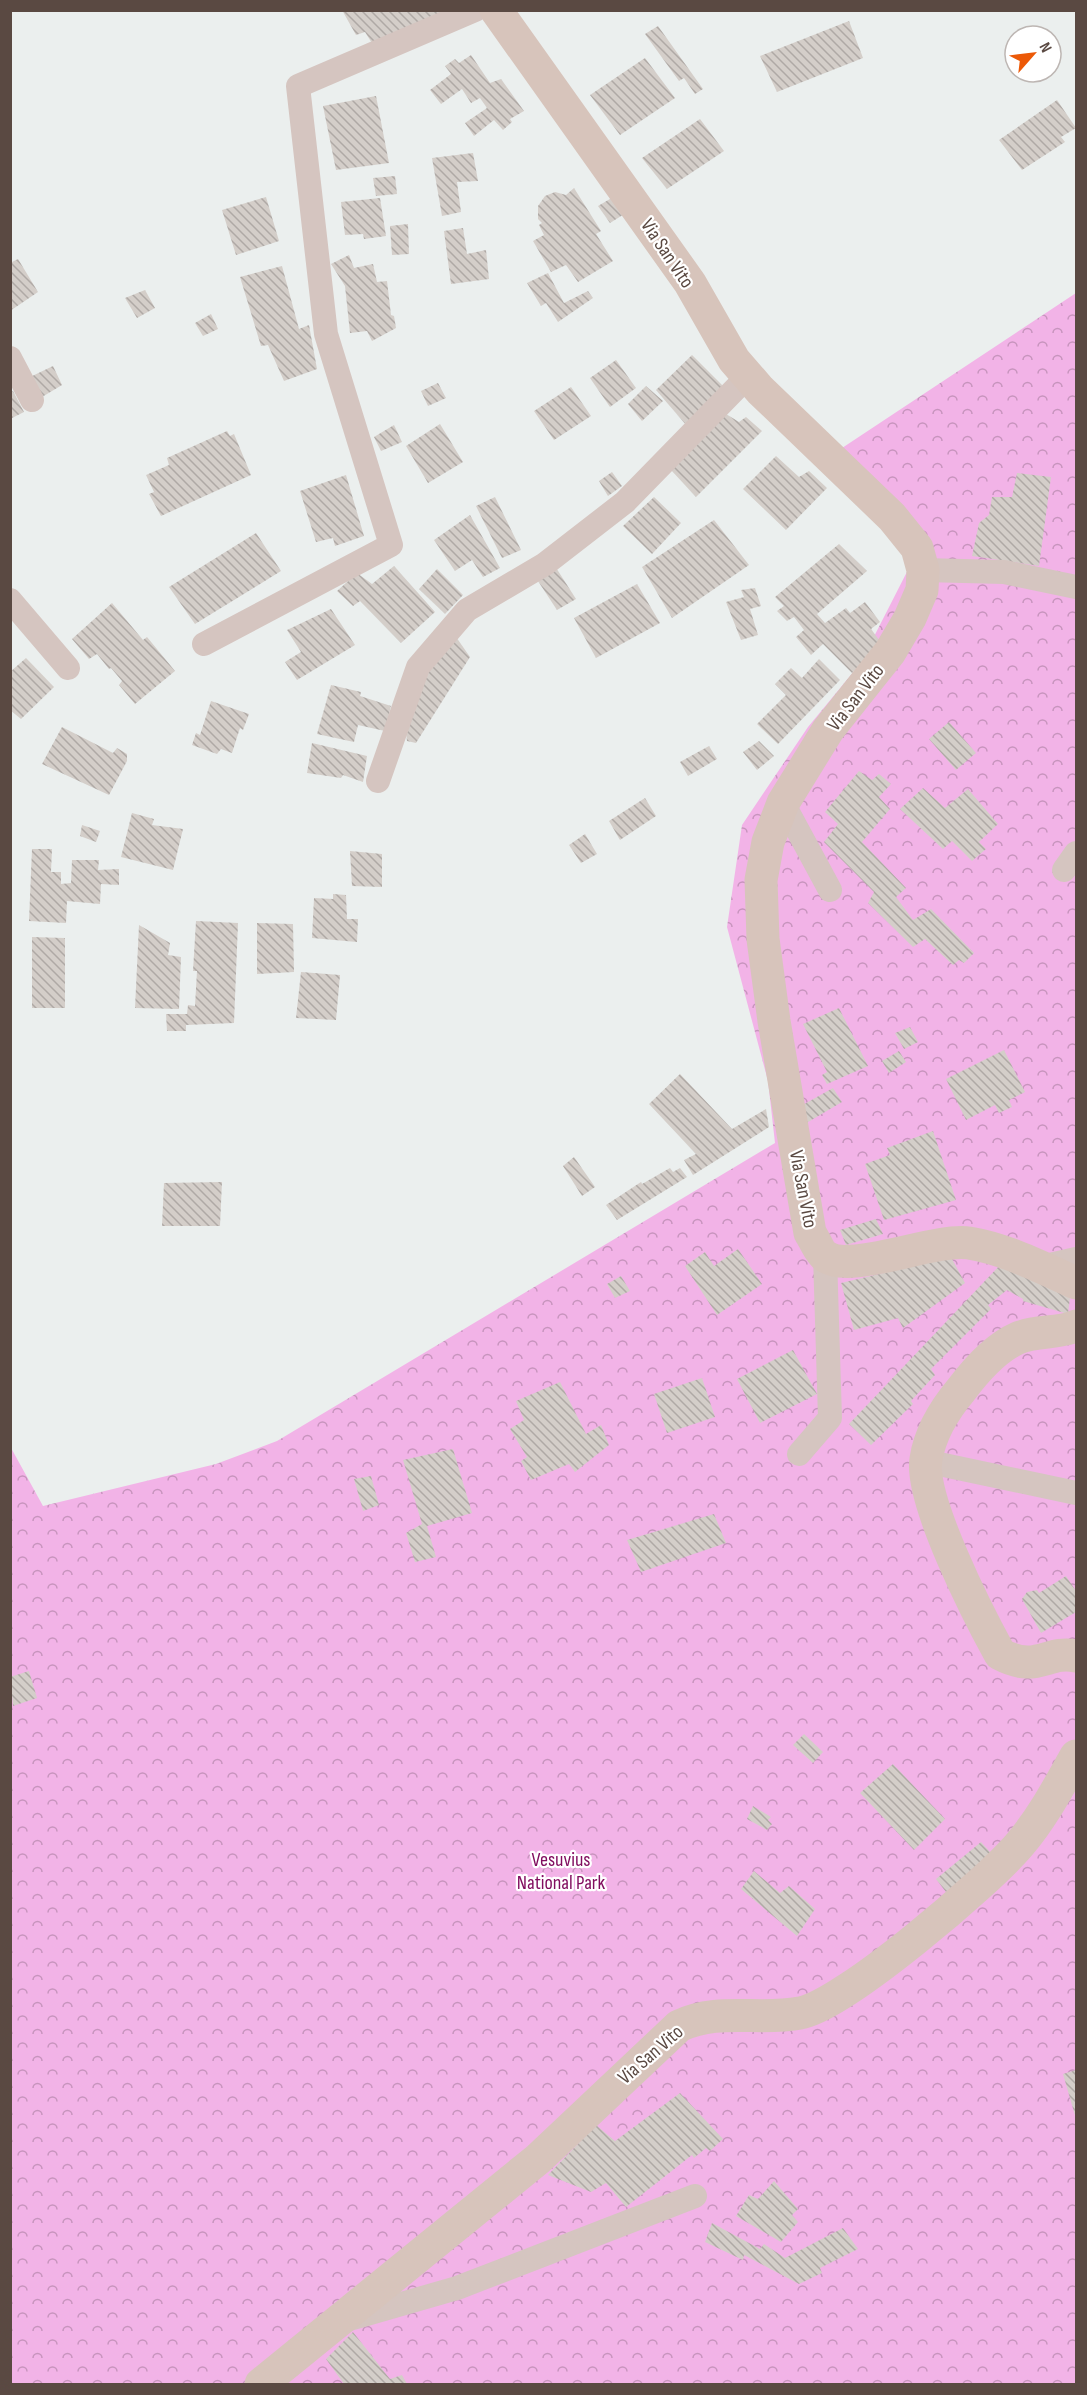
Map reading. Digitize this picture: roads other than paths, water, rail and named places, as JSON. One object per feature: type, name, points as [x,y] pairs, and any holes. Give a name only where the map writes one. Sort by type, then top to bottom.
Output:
[{"type":"street","points":[[204,644],[391,545],[326,334],[298,86],[475,10]]},
{"type":"street","name":"Via San Vito","points":[[496,10],[690,283],[734,360],[892,517],[917,548],[923,570],[922,590],[910,618],[890,652],[828,730],[783,803],[768,842],[761,880],[764,939],[774,1021],[810,1233],[825,1256]]},
{"type":"street","points":[[10,357],[32,400]]},
{"type":"street","points":[[378,781],[418,667],[467,610],[545,564],[626,502],[748,376]]},
{"type":"street","points":[[923,570],[1004,572],[1077,587]]},
{"type":"street","points":[[10,600],[68,668]]},
{"type":"street","points":[[783,803],[830,890]]},
{"type":"street","points":[[799,1454],[830,1418],[825,1256],[841,1263],[874,1259],[938,1243],[969,1243],[1041,1267],[1077,1283]]},
{"type":"street","points":[[1041,1267],[1077,1259]]},
{"type":"street","points":[[1077,1326],[1019,1338],[1001,1348],[975,1372],[949,1405],[932,1437],[925,1461],[931,1496],[954,1560],[1000,1654],[1015,1662],[1030,1664],[1067,1654],[1077,1656]]},
{"type":"street","points":[[925,1461],[1077,1493]]},
{"type":"street","name":"Via San Vito","points":[[261,2385],[332,2324],[538,2159],[679,2026],[695,2019],[714,2015],[800,2013],[820,2007],[850,1987],[963,1898],[1019,1845],[1072,1776]]},
{"type":"street","points":[[332,2324],[457,2288],[695,2196]]},
{"type":"park label","name":"Vesuvius National Park","points":[[561,1870]]}]
